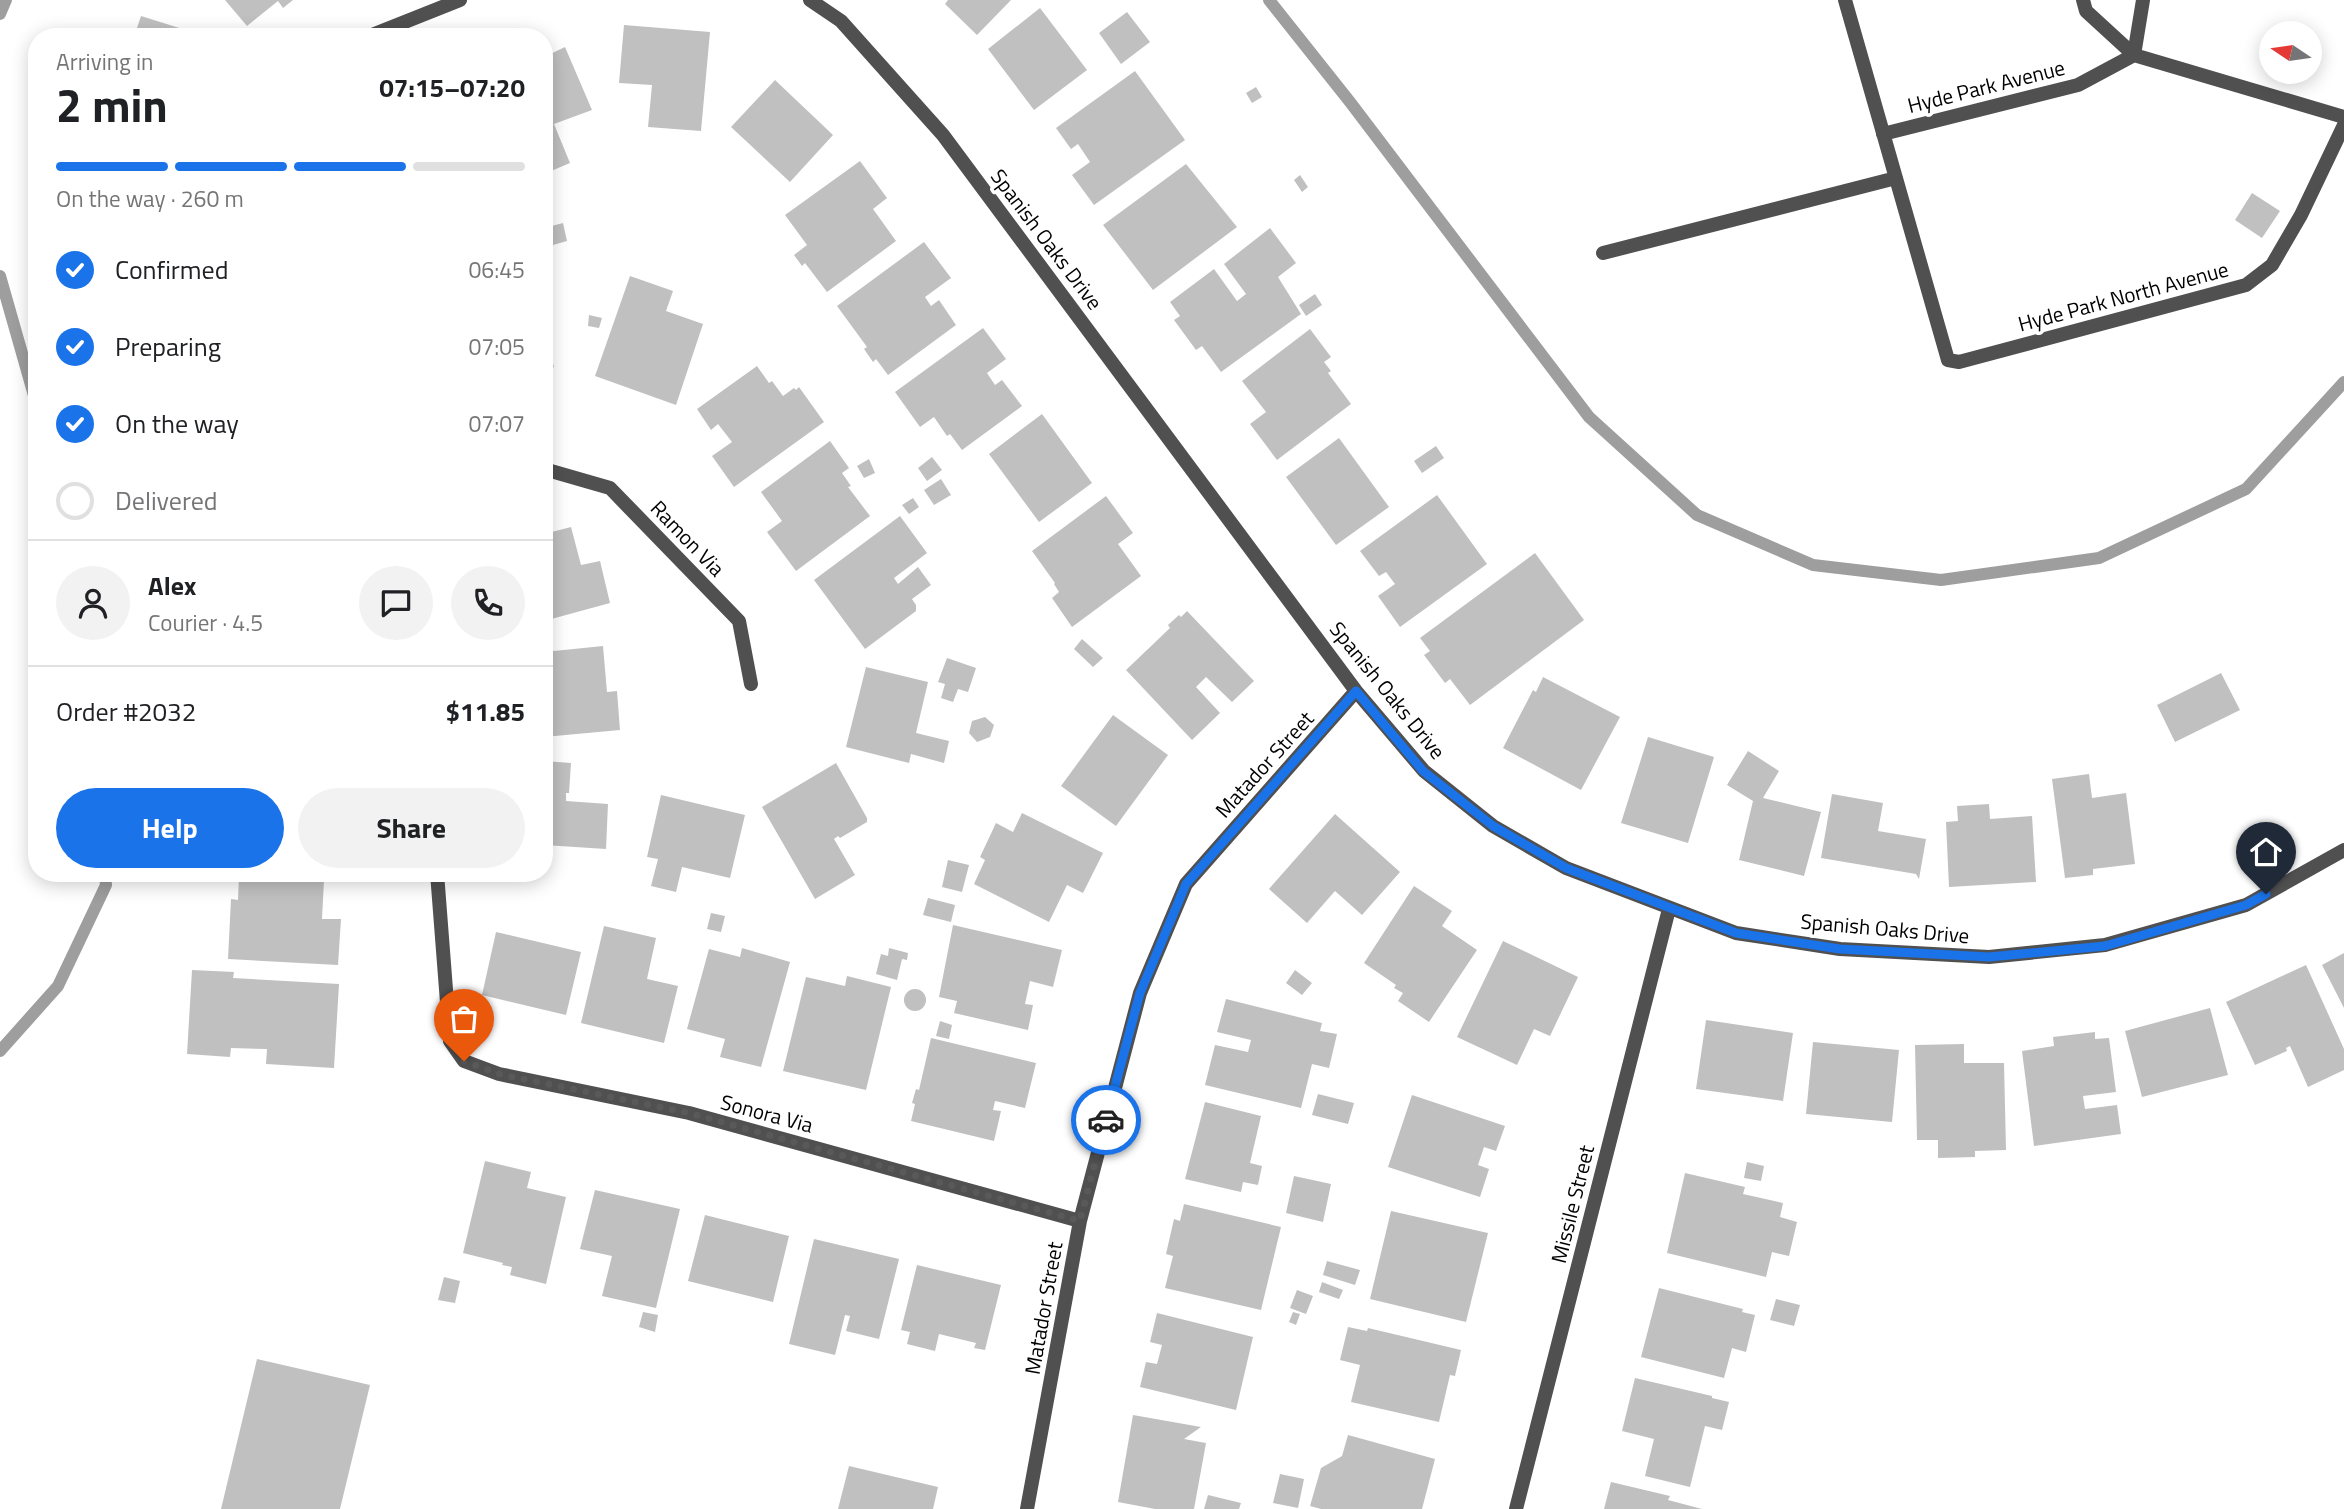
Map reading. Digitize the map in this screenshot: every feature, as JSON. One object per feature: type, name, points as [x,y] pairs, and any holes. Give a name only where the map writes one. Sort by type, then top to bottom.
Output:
[{"type":"street","points":[[390,28],[460,0]]},
{"type":"street","name":"Spanish Oaks Drive","points":[[810,0],[841,21],[943,135],[1356,691],[1423,771],[1493,826],[1566,868],[1736,933],[1840,949],[1989,957],[2105,946],[2246,905],[2344,850]]},
{"type":"street","name":"Hyde Park Avenue","points":[[1845,0],[1948,360]]},
{"type":"street","points":[[2083,0],[2086,11],[2134,55],[2344,117]]},
{"type":"street","points":[[2134,55],[2143,0]]},
{"type":"street","name":"Hyde Park Avenue","points":[[1883,134],[2078,85],[2134,55]]},
{"type":"street","name":"Hyde Park North Avenue","points":[[1948,360],[1959,362],[2246,285],[2272,265],[2301,215],[2344,125]]},
{"type":"street","points":[[1603,253],[1896,178]]},
{"type":"street","name":"Ramon Via","points":[[553,472],[610,488],[739,621],[751,684]]},
{"type":"street","name":"Matador Street","points":[[1027,1509],[1080,1221],[1140,993],[1186,884],[1356,691]]},
{"type":"street","name":"Sonora Via","points":[[438,882],[450,1041],[464,1061],[499,1074],[689,1113],[1080,1221]]},
{"type":"street","name":"Missile Street","points":[[1516,1509],[1669,909]]},
{"type":"building","points":[[225,0],[293,0],[283,8],[278,1],[247,26]]},
{"type":"building","points":[[948,0],[1011,0],[977,35],[945,4]]},
{"type":"building","points":[[1040,8],[1087,70],[1034,110],[988,49]]},
{"type":"building","points":[[1127,12],[1150,42],[1121,64],[1099,33]]},
{"type":"building","points":[[141,16],[179,28],[137,28]]},
{"type":"building","points":[[624,25],[710,32],[701,131],[648,127],[652,85],[619,83]]},
{"type":"building","points":[[565,47],[592,110],[554,124],[570,163],[553,170],[553,53]]},
{"type":"building","points":[[1135,71],[1185,140],[1094,205],[1072,175],[1090,162],[1078,144],[1071,149],[1056,128]]},
{"type":"building","points":[[775,80],[833,135],[790,182],[731,127]]},
{"type":"building","points":[[1256,87],[1262,97],[1252,103],[1246,93]]},
{"type":"building","points":[[860,161],[887,198],[873,209],[896,241],[827,292],[805,263],[802,266],[794,255],[807,245],[785,215]]},
{"type":"building","points":[[1186,164],[1237,227],[1153,290],[1103,225]]},
{"type":"building","points":[[1300,175],[1308,187],[1302,192],[1294,180]]},
{"type":"building","points":[[2252,193],[2280,211],[2262,238],[2235,220]]},
{"type":"building","points":[[563,223],[567,241],[553,245],[553,226]]},
{"type":"building","points":[[1270,228],[1296,263],[1278,277],[1301,314],[1221,372],[1202,346],[1196,350],[1174,320],[1180,316],[1170,302],[1214,269],[1237,301],[1246,294],[1224,264]]},
{"type":"building","points":[[924,242],[951,278],[925,297],[931,306],[939,300],[956,325],[888,375],[876,359],[873,362],[864,349],[867,347],[837,306]]},
{"type":"building","points":[[630,276],[673,291],[666,311],[703,324],[676,405],[595,376]]},
{"type":"building","points":[[1315,294],[1322,305],[1306,316],[1299,305]]},
{"type":"building","points":[[589,315],[602,318],[599,328],[588,326]]},
{"type":"building","points":[[983,328],[1006,359],[987,373],[995,385],[1002,380],[1022,406],[962,450],[950,434],[947,436],[934,417],[920,427],[895,392]]},
{"type":"building","points":[[1310,329],[1331,357],[1324,362],[1331,371],[1328,373],[1351,404],[1277,460],[1250,424],[1266,412],[1242,381]]},
{"type":"building","points":[[757,366],[783,396],[799,387],[824,422],[734,487],[712,456],[732,442],[718,424],[711,430],[697,409]]},
{"type":"building","points":[[1042,414],[1092,483],[1039,522],[989,454]]},
{"type":"building","points":[[1339,438],[1389,507],[1336,545],[1286,477]]},
{"type":"building","points":[[830,441],[849,468],[842,473],[851,486],[848,487],[870,516],[796,571],[767,532],[782,521],[761,492]]},
{"type":"building","points":[[1436,446],[1444,458],[1422,473],[1414,461]]},
{"type":"building","points":[[932,457],[942,470],[927,481],[918,468]]},
{"type":"building","points":[[869,459],[875,473],[864,478],[857,466]]},
{"type":"building","points":[[941,479],[951,495],[934,505],[924,490]]},
{"type":"building","points":[[1437,495],[1487,564],[1400,627],[1378,596],[1395,584],[1386,572],[1379,576],[1360,551]]},
{"type":"building","points":[[1106,496],[1133,533],[1118,544],[1141,576],[1072,627],[1052,598],[1059,592],[1055,583],[1032,551]]},
{"type":"building","points":[[913,498],[919,507],[909,514],[902,505]]},
{"type":"building","points":[[900,516],[927,553],[894,578],[898,584],[918,567],[931,585],[912,599],[916,611],[865,649],[814,580]]},
{"type":"building","points":[[571,527],[581,565],[600,561],[610,603],[553,619],[553,532]]},
{"type":"building","points":[[1535,553],[1584,620],[1470,705],[1450,679],[1445,683],[1424,655],[1430,651],[1420,638]]},
{"type":"building","points":[[1187,611],[1254,681],[1232,702],[1206,677],[1196,687],[1220,713],[1192,740],[1126,670],[1170,628],[1168,625]]},
{"type":"building","points":[[1082,639],[1103,658],[1093,667],[1074,649]]},
{"type":"building","points":[[603,646],[607,692],[617,691],[620,730],[553,736],[553,651]]},
{"type":"building","points":[[947,658],[976,668],[968,692],[958,689],[953,702],[941,698],[945,684],[938,682]]},
{"type":"building","points":[[866,667],[928,682],[916,733],[949,741],[944,763],[911,754],[909,763],[846,747]]},
{"type":"building","points":[[2221,673],[2240,710],[2175,742],[2157,705]]},
{"type":"building","points":[[1543,677],[1620,717],[1581,790],[1503,748],[1533,690],[1536,692]]},
{"type":"building","points":[[1113,715],[1168,755],[1116,826],[1061,786]]},
{"type":"building","points":[[985,717],[994,725],[990,737],[977,742],[969,733],[972,721]]},
{"type":"building","points":[[1648,737],[1714,757],[1688,843],[1621,823]]},
{"type":"building","points":[[1748,751],[1779,771],[1763,798],[1821,812],[1804,876],[1739,860],[1753,801],[1727,785]]},
{"type":"building","points":[[553,762],[571,763],[566,801],[608,804],[606,849],[553,846]]},
{"type":"building","points":[[836,763],[867,822],[834,839],[855,875],[815,899],[762,807]]},
{"type":"building","points":[[2089,774],[2092,798],[2126,793],[2135,864],[2093,869],[2093,875],[2065,878],[2052,779]]},
{"type":"building","points":[[1832,794],[1883,803],[1878,831],[1926,839],[1919,879],[1916,874],[1821,858]]},
{"type":"building","points":[[661,795],[745,815],[730,878],[682,867],[676,892],[651,886],[658,859],[647,857]]},
{"type":"building","points":[[1989,804],[1990,819],[2032,816],[2036,882],[1949,887],[1946,822],[1958,821],[1957,806]]},
{"type":"building","points":[[1022,813],[1103,853],[1083,893],[1067,885],[1049,922],[974,884],[985,860],[980,857],[996,823],[1013,832]]},
{"type":"building","points":[[1335,814],[1400,872],[1362,915],[1335,891],[1307,923],[1269,889]]},
{"type":"building","points":[[948,860],[969,865],[962,892],[942,887]]},
{"type":"building","points":[[239,882],[324,882],[322,919],[341,919],[338,965],[228,959],[231,899],[238,900]]},
{"type":"building","points":[[1414,886],[1452,911],[1442,926],[1477,950],[1429,1022],[1398,1001],[1403,993],[1394,988],[1396,985],[1364,963]]},
{"type":"building","points":[[928,898],[955,905],[951,922],[923,915]]},
{"type":"building","points":[[711,913],[725,916],[721,932],[707,929]]},
{"type":"building","points":[[953,925],[1062,950],[1053,987],[1030,981],[1025,1004],[1033,1005],[1028,1030],[954,1013],[957,1001],[939,997]]},
{"type":"building","points":[[604,926],[656,938],[647,979],[678,986],[664,1043],[581,1023]]},
{"type":"building","points":[[496,932],[581,952],[566,1015],[482,995]]},
{"type":"building","points":[[1503,941],[1578,977],[1550,1036],[1534,1029],[1517,1065],[1457,1037]]},
{"type":"building","points":[[742,948],[790,962],[761,1067],[720,1057],[725,1039],[687,1029],[709,949],[740,957]]},
{"type":"building","points":[[889,948],[908,953],[907,960],[902,959],[897,980],[876,974],[881,954],[888,956]]},
{"type":"building","points":[[2344,953],[2344,1008],[2322,965]]},
{"type":"building","points":[[2306,965],[2344,1049],[2344,1070],[2308,1087],[2290,1046],[2286,1048],[2287,1051],[2255,1065],[2226,1002]]},
{"type":"building","points":[[192,970],[234,972],[233,978],[339,984],[334,1068],[266,1064],[267,1049],[231,1048],[230,1057],[187,1054]]},
{"type":"building","points":[[1295,970],[1312,983],[1302,995],[1286,983]]},
{"type":"building","points":[[847,976],[891,987],[866,1090],[783,1071],[806,977],[845,986]]},
{"type":"building","points":[[915,989],[923,992],[926,1000],[923,1008],[915,1011],[907,1008],[904,1000],[907,992]]},
{"type":"building","points":[[1226,999],[1322,1023],[1320,1031],[1337,1034],[1329,1068],[1312,1064],[1301,1108],[1205,1085],[1215,1045],[1248,1052],[1251,1040],[1217,1032]]},
{"type":"building","points":[[2210,1008],[2228,1075],[2142,1097],[2125,1031]]},
{"type":"building","points":[[1706,1020],[1793,1033],[1783,1101],[1696,1089]]},
{"type":"building","points":[[940,1021],[952,1025],[949,1039],[936,1036]]},
{"type":"building","points":[[2095,1032],[2095,1039],[2109,1038],[2116,1092],[2083,1096],[2085,1109],[2117,1105],[2121,1134],[2034,1146],[2022,1051],[2054,1046],[2053,1037]]},
{"type":"building","points":[[931,1038],[1036,1063],[1025,1108],[995,1101],[993,1110],[1001,1111],[994,1141],[911,1121],[915,1104],[912,1103],[916,1089],[919,1090]]},
{"type":"building","points":[[1813,1042],[1899,1050],[1892,1122],[1806,1114]]},
{"type":"building","points":[[1964,1044],[1964,1063],[2004,1063],[2006,1150],[1975,1151],[1975,1157],[1938,1158],[1938,1140],[1917,1140],[1915,1045]]},
{"type":"building","points":[[1318,1094],[1354,1103],[1348,1124],[1312,1115]]},
{"type":"building","points":[[1412,1095],[1505,1126],[1496,1151],[1484,1147],[1478,1165],[1489,1169],[1480,1197],[1388,1167]]},
{"type":"building","points":[[1205,1102],[1261,1116],[1250,1163],[1262,1166],[1258,1185],[1243,1182],[1241,1192],[1185,1179]]},
{"type":"building","points":[[485,1161],[531,1172],[527,1188],[566,1197],[546,1284],[510,1275],[512,1267],[502,1265],[503,1263],[463,1253]]},
{"type":"building","points":[[1747,1162],[1764,1166],[1761,1181],[1744,1178]]},
{"type":"building","points":[[1685,1173],[1745,1187],[1743,1194],[1783,1203],[1780,1217],[1797,1222],[1789,1256],[1772,1252],[1766,1277],[1667,1253]]},
{"type":"building","points":[[1294,1176],[1331,1184],[1323,1222],[1286,1213]]},
{"type":"building","points":[[595,1190],[680,1209],[656,1308],[602,1296],[612,1256],[580,1249]]},
{"type":"building","points":[[1184,1204],[1281,1227],[1261,1310],[1165,1288],[1173,1256],[1166,1254],[1174,1219],[1180,1221]]},
{"type":"building","points":[[1391,1211],[1488,1233],[1466,1322],[1370,1299]]},
{"type":"building","points":[[705,1215],[789,1236],[773,1302],[688,1281]]},
{"type":"building","points":[[814,1239],[899,1259],[879,1339],[846,1331],[850,1316],[845,1315],[835,1355],[789,1344]]},
{"type":"building","points":[[1327,1261],[1360,1270],[1355,1285],[1323,1275]]},
{"type":"building","points":[[917,1265],[1001,1285],[985,1350],[974,1348],[976,1343],[939,1334],[935,1351],[907,1344],[910,1332],[901,1330]]},
{"type":"building","points":[[444,1277],[460,1281],[455,1303],[438,1300]]},
{"type":"building","points":[[1322,1282],[1343,1290],[1339,1299],[1319,1292]]},
{"type":"building","points":[[1659,1288],[1743,1309],[1742,1312],[1755,1315],[1746,1352],[1732,1348],[1724,1378],[1641,1357]]},
{"type":"building","points":[[1297,1290],[1313,1296],[1306,1314],[1290,1308]]},
{"type":"building","points":[[1776,1299],[1800,1305],[1794,1326],[1770,1320]]},
{"type":"building","points":[[643,1312],[658,1315],[655,1332],[639,1327]]},
{"type":"building","points":[[1293,1312],[1300,1314],[1296,1325],[1289,1322]]},
{"type":"building","points":[[1157,1313],[1253,1337],[1236,1410],[1140,1387],[1146,1362],[1157,1364],[1162,1345],[1150,1342]]},
{"type":"building","points":[[1348,1327],[1367,1331],[1368,1328],[1461,1350],[1455,1376],[1450,1375],[1439,1422],[1351,1402],[1360,1365],[1340,1360]]},
{"type":"building","points":[[257,1359],[370,1385],[340,1509],[221,1509]]},
{"type":"building","points":[[1635,1378],[1729,1402],[1722,1430],[1705,1426],[1690,1487],[1645,1476],[1654,1439],[1622,1431]]},
{"type":"building","points":[[1133,1415],[1201,1427],[1184,1439],[1206,1443],[1194,1509],[1155,1509],[1118,1502]]},
{"type":"building","points":[[1348,1435],[1435,1459],[1422,1509],[1321,1509],[1310,1506],[1321,1468],[1342,1456]]},
{"type":"building","points":[[849,1466],[938,1487],[933,1509],[838,1509]]},
{"type":"building","points":[[1280,1474],[1304,1479],[1298,1508],[1273,1503]]},
{"type":"building","points":[[1611,1482],[1670,1496],[1668,1500],[1702,1509],[1604,1509]]},
{"type":"building","points":[[1208,1495],[1241,1503],[1239,1509],[1204,1509]]},
{"type":"waterway","points":[[0,14],[6,0]]},
{"type":"waterway","points":[[1269,0],[1350,102],[1589,417],[1697,515],[1813,565],[1941,580],[2099,558],[2246,489],[2344,382]]},
{"type":"waterway","points":[[0,276],[28,374]]},
{"type":"waterway","points":[[0,1051],[58,986],[106,882]]},
{"type":"way so far","points":[[464,1061],[499,1074],[689,1113],[1080,1221],[1106,1120]]},
{"type":"route","points":[[1106,1120],[1140,993],[1186,884],[1356,691],[1423,771],[1493,826],[1566,868],[1736,933],[1840,949],[1989,957],[2105,946],[2246,905],[2266,894]]}]
